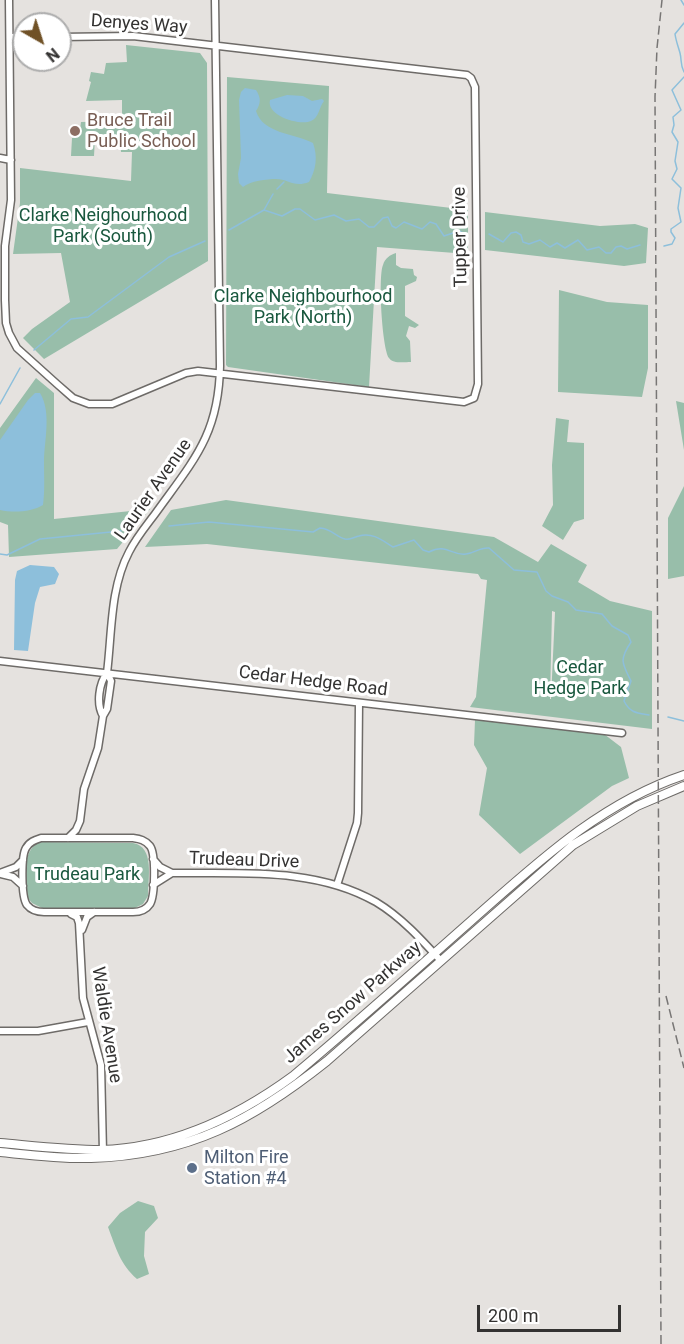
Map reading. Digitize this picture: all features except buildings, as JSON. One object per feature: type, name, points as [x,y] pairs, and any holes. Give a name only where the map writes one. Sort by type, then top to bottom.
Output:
[{"type":"main road","name":"James Snow Parkway","points":[[0,1152],[78,1158],[194,1132],[220,1121],[262,1097],[301,1069],[523,874],[575,832],[647,789],[684,775]]},
{"type":"main road","name":"James Snow Parkway","points":[[0,1143],[103,1154],[152,1151],[232,1125],[288,1093],[327,1061],[573,845],[637,806],[684,786]]},
{"type":"street","points":[[9,0],[11,200],[5,246],[5,300],[6,323],[17,348],[72,398],[96,405],[112,404],[186,373],[198,371],[219,373]]},
{"type":"street","name":"Laurier Avenue","points":[[80,821],[84,789],[98,748],[103,716],[107,709],[111,681],[108,673],[116,590],[121,571],[135,541],[204,444],[215,411],[219,373],[215,0]]},
{"type":"street","name":"Denyes Way","points":[[72,37],[133,36],[215,46]]},
{"type":"street","name":"Tupper Drive","points":[[215,46],[467,75],[474,82],[475,98],[478,384],[474,398],[464,402],[219,373]]},
{"type":"street","points":[[0,158],[11,160]]},
{"type":"street","name":"Cedar Hedge Road","points":[[0,661],[621,733]]},
{"type":"street","points":[[336,885],[357,823],[359,703]]},
{"type":"street","points":[[68,838],[76,830],[80,821]]},
{"type":"street","points":[[80,821],[91,838]]},
{"type":"street","name":"Trudeau Drive","points":[[0,874],[15,868],[23,859],[25,849],[35,840],[141,839],[151,847],[153,860],[160,867],[172,873],[279,874],[336,885],[378,903],[408,927],[441,961]]},
{"type":"street","points":[[23,859],[25,901],[32,909],[39,912],[141,911],[152,901],[153,860]]},
{"type":"street","name":"Trudeau Drive","points":[[153,885],[172,873]]},
{"type":"street","name":"Trudeau Drive","points":[[0,874],[13,877],[23,887]]},
{"type":"street","points":[[68,912],[77,917],[81,934]]},
{"type":"street","points":[[81,934],[87,917],[94,912]]},
{"type":"street","name":"Waldie Avenue","points":[[81,934],[81,981],[88,1022],[101,1065],[103,1154]]},
{"type":"street","points":[[0,1032],[38,1031],[88,1022]]},
{"type":"green space","name":"Clarke Neighourhood Park (South)","points":[[126,45],[200,53],[207,63],[208,261],[44,359],[23,338],[70,302],[61,253],[13,254],[20,203],[20,168],[131,181],[132,152],[121,152],[120,137],[95,138],[94,156],[71,156],[72,138],[79,137],[81,122],[122,121],[122,100],[86,101],[91,72],[104,74],[106,63],[127,62]]},
{"type":"green space","name":"Clarke Neighbourhood Park (North)","points":[[227,77],[329,86],[327,193],[468,210],[468,254],[377,247],[369,387],[226,365]]},
{"type":"green space","points":[[485,212],[600,226],[635,224],[648,228],[646,263],[624,266],[485,250]]},
{"type":"green space","points":[[396,253],[396,265],[413,269],[417,277],[416,281],[405,286],[405,316],[419,325],[415,328],[409,326],[406,336],[410,341],[411,362],[391,360],[384,341],[382,272],[386,259]]},
{"type":"green space","points":[[559,290],[607,302],[648,305],[648,368],[642,397],[558,392]]},
{"type":"green space","points":[[36,378],[54,393],[54,519],[150,509],[117,549],[9,557],[8,525],[0,522],[0,428]]},
{"type":"green space","points":[[676,401],[684,403],[684,450]]},
{"type":"green space","points":[[556,418],[569,420],[567,442],[584,443],[584,519],[574,522],[563,540],[542,526],[553,505],[552,465]]},
{"type":"green space","points":[[684,486],[684,576],[668,579],[668,518]]},
{"type":"green space","name":"Cedar Hedge Park","points":[[226,500],[494,537],[538,562],[551,544],[587,565],[578,582],[610,601],[652,611],[652,729],[470,707],[476,697],[487,580],[481,579],[478,574],[207,544],[145,547],[171,510]],"holes":[[[552,611],[555,612],[551,699],[550,699]]]},
{"type":"green space","points":[[475,720],[604,734],[621,747],[629,778],[612,786],[520,854],[479,815],[487,768],[474,745]]},
{"type":"green space","name":"Trudeau Park","points":[[39,842],[133,843],[140,846],[145,850],[149,864],[148,896],[143,904],[135,908],[42,908],[28,898],[25,875],[29,852]]},
{"type":"green space","points":[[138,1201],[154,1206],[158,1218],[145,1232],[144,1256],[149,1274],[137,1279],[122,1261],[108,1227],[120,1213]]},
{"type":"water","points":[[245,88],[256,90],[258,93],[260,100],[256,111],[265,124],[272,129],[313,143],[316,163],[309,182],[295,184],[280,179],[268,179],[243,187],[239,183],[241,158],[239,100]]},
{"type":"water","points":[[287,95],[303,96],[312,101],[322,99],[324,101],[314,120],[292,121],[278,115],[270,106],[270,100]]},
{"type":"water","points":[[35,393],[40,393],[44,401],[47,418],[43,505],[22,511],[0,510],[0,440]]},
{"type":"water","points":[[30,565],[54,567],[59,574],[55,584],[40,587],[35,603],[28,651],[14,650],[15,580],[17,571]]},
{"type":"waterway","points":[[681,0],[684,5]]},
{"type":"waterway","points":[[684,23],[675,34],[684,72]]},
{"type":"waterway","points":[[664,246],[672,244],[675,238],[671,229],[681,222],[678,208],[681,188],[672,179],[677,169],[675,161],[678,142],[672,132],[673,117],[681,110],[672,90],[684,77]]},
{"type":"waterway","points":[[277,189],[284,182]]},
{"type":"waterway","points":[[229,230],[264,210],[273,194]]},
{"type":"waterway","points":[[264,210],[282,216],[295,209],[300,209],[315,220],[334,215],[346,221],[359,219],[369,227],[374,227],[383,218],[388,217],[392,226],[396,228],[404,222],[422,229],[430,222],[436,224],[444,236],[459,231],[465,234]]},
{"type":"waterway","points":[[489,234],[503,242],[511,233],[516,232],[521,235],[523,242],[529,244],[540,240],[550,247],[557,243],[565,248],[578,240],[587,250],[599,247],[606,253],[611,253],[616,247],[621,246],[627,249],[640,245]]},
{"type":"waterway","points":[[34,350],[71,319],[88,317],[169,257],[205,241]]},
{"type":"waterway","points":[[0,404],[20,368]]},
{"type":"waterway","points":[[169,526],[209,522],[313,532],[320,528],[345,539],[364,535],[373,536],[393,547],[414,540],[423,550],[429,552],[445,549],[466,554],[489,548],[514,570],[537,572],[546,591],[552,596],[568,602],[576,610],[602,614],[612,626],[628,635],[631,642],[623,662],[631,681],[624,701],[631,710],[649,715]]},
{"type":"waterway","points":[[0,554],[7,555],[40,539],[121,531]]},
{"type":"waterway","points":[[668,717],[684,721]]},
{"type":"railway","points":[[661,1344],[655,97],[662,0]]},
{"type":"railway","points":[[666,996],[684,1068]]},
{"type":"place","name":"Bruce Trail Public School","points":[[75,131]]},
{"type":"place","name":"Milton Fire Station #4","points":[[192,1168]]}]
